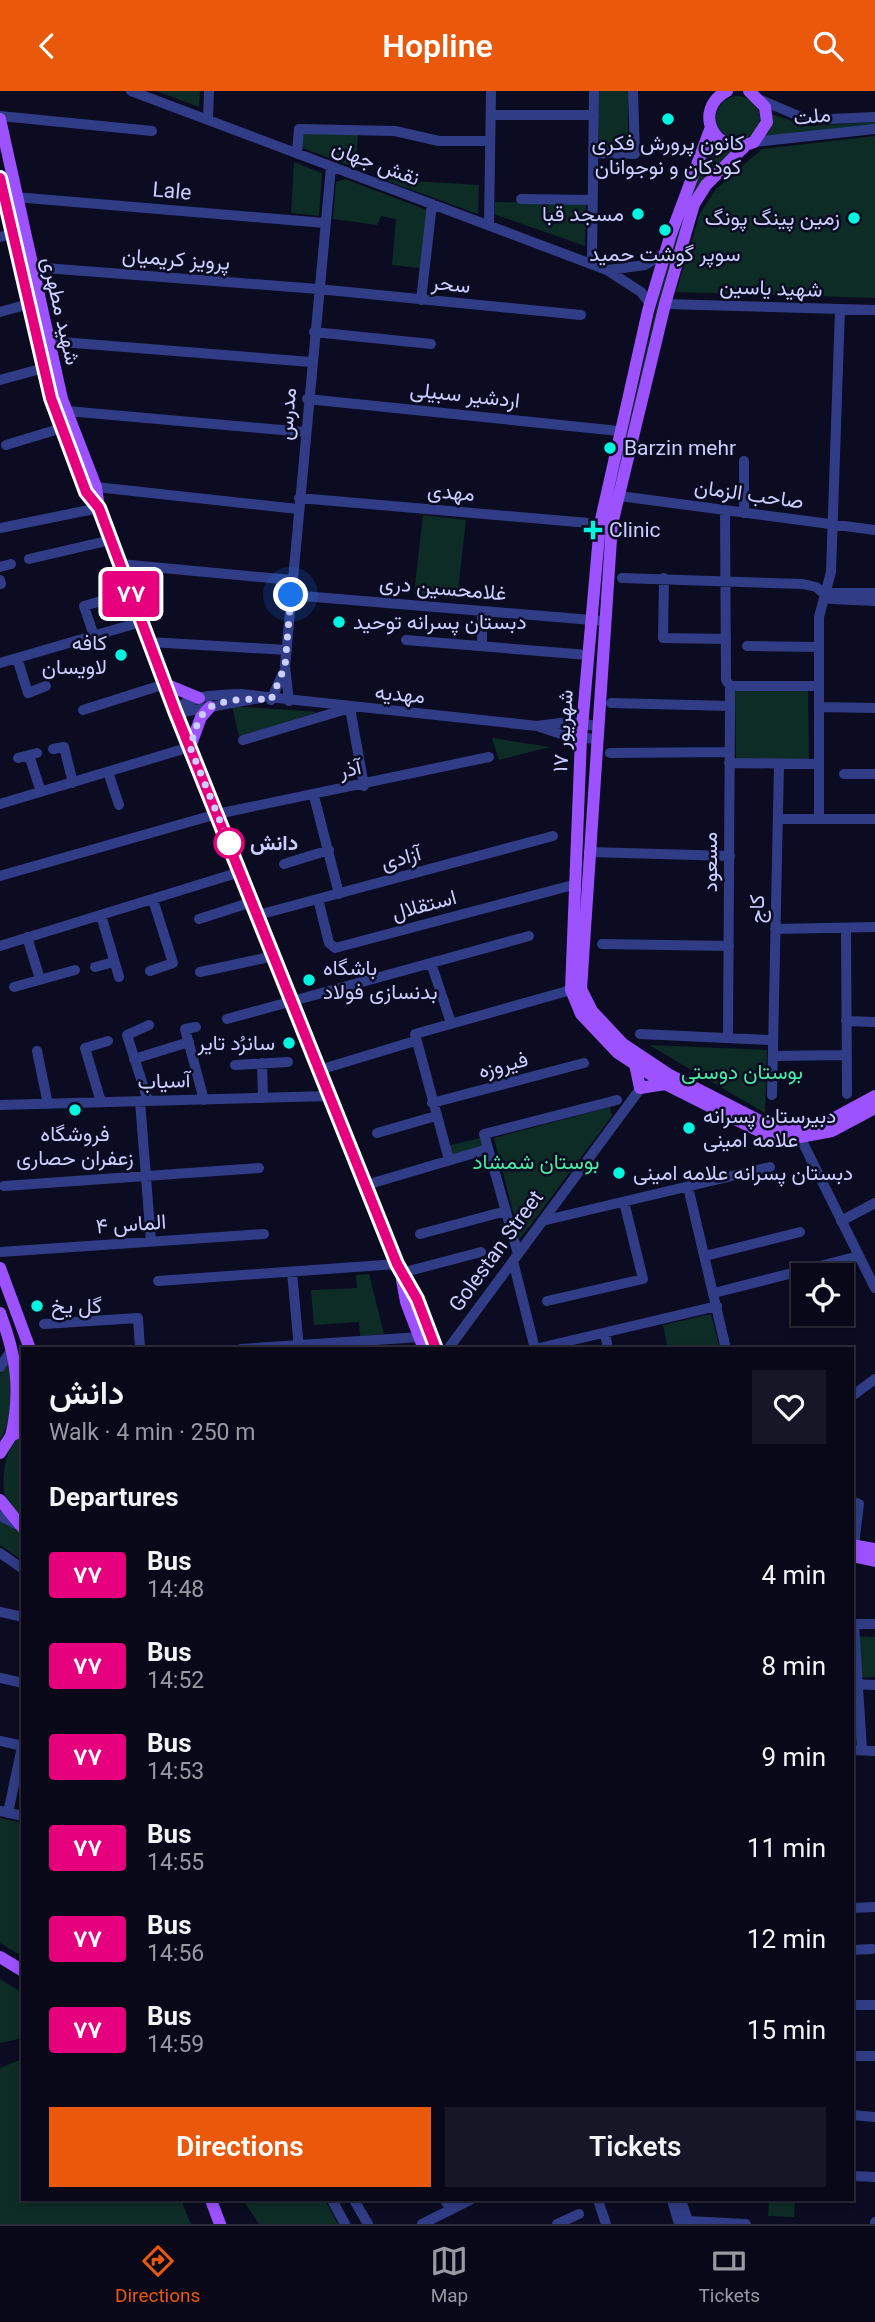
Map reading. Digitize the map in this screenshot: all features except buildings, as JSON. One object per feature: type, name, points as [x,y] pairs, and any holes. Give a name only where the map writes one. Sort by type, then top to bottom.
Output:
[{"type":"main road","points":[[711,127],[721,141],[737,147],[749,144],[767,123],[761,99],[749,91]]},
{"type":"main road","name":"۱۷ شهریور","points":[[721,93],[710,111],[711,127],[650,304],[620,431],[597,620],[588,655],[573,885],[571,990],[581,1014],[618,1053],[635,1064],[768,1125],[799,1133],[827,1122],[875,1096]]},
{"type":"main road","name":"شهید مطهری","points":[[0,118],[48,341],[67,411],[96,487],[99,508]]},
{"type":"main road","name":"۱۷ شهریور","points":[[749,144],[706,185],[694,204],[611,495],[600,524],[597,732],[581,989],[592,1011],[665,1084],[767,1135],[832,1131],[875,1108]]},
{"type":"main road","points":[[0,178],[6,235],[29,304],[62,428],[86,492],[99,508],[175,711],[366,1185],[399,1269],[406,1302],[422,1343]]},
{"type":"main road","points":[[165,684],[200,698]]},
{"type":"main road","points":[[190,747],[201,717],[210,707]]},
{"type":"main road","points":[[635,1064],[640,1089],[665,1084]]},
{"type":"main road","points":[[0,1269],[29,1347]]},
{"type":"main road","points":[[399,1269],[417,1299],[435,1347]]},
{"type":"main road","points":[[0,1313],[21,1388],[17,1432],[0,1450]]},
{"type":"main road","points":[[0,1500],[21,1527]]},
{"type":"main road","points":[[854,1549],[875,1549]]},
{"type":"main road","points":[[854,1550],[875,1561]]},
{"type":"main road","points":[[0,1957],[21,1970]]},
{"type":"main road","points":[[211,2201],[220,2224]]},
{"type":"street","name":"نقش جهان","points":[[131,91],[607,270],[641,292],[650,304]]},
{"type":"street","points":[[208,119],[209,91]]},
{"type":"street","points":[[489,225],[491,91]]},
{"type":"street","points":[[592,264],[594,91]]},
{"type":"street","points":[[594,153],[635,154],[634,91]]},
{"type":"street","name":"ملت","points":[[761,99],[808,120],[875,117]]},
{"type":"street","points":[[491,115],[594,115]]},
{"type":"street","points":[[0,118],[152,131]]},
{"type":"street","points":[[298,153],[299,129],[395,131],[439,141],[491,141]]},
{"type":"street","name":"ملت","points":[[749,144],[875,129]]},
{"type":"street","name":"مدرس","points":[[285,666],[307,399],[331,167]]},
{"type":"street","name":"Lale","points":[[15,197],[325,223]]},
{"type":"street","points":[[520,199],[593,200]]},
{"type":"street","points":[[421,300],[432,204]]},
{"type":"street","points":[[607,270],[645,265],[666,252]]},
{"type":"street","name":"پرویز کریمیان","points":[[32,267],[318,289]]},
{"type":"street","name":"سحر","points":[[318,289],[581,315]]},
{"type":"street","points":[[0,312],[29,304]]},
{"type":"street","name":"شهید یاسین","points":[[665,305],[875,310]]},
{"type":"street","points":[[819,819],[819,647],[824,593],[830,579],[840,309]]},
{"type":"street","points":[[314,333],[431,344]]},
{"type":"street","points":[[48,341],[311,362]]},
{"type":"street","points":[[0,380],[44,367]]},
{"type":"street","name":"اردشیر سبیلی","points":[[307,399],[620,431]]},
{"type":"street","points":[[67,411],[304,432]]},
{"type":"street","points":[[6,445],[62,428]]},
{"type":"street","points":[[744,461],[744,513]]},
{"type":"street","name":"مهدی","points":[[96,487],[600,524]]},
{"type":"street","name":"صاحب الزمان","points":[[611,495],[875,530]]},
{"type":"street","points":[[0,528],[99,508]]},
{"type":"street","name":"مسعود","points":[[725,511],[726,680],[730,686],[728,1038]]},
{"type":"street","points":[[29,559],[111,540]]},
{"type":"street","points":[[0,567],[11,564]]},
{"type":"street","points":[[120,564],[292,580]]},
{"type":"street","points":[[622,578],[725,579],[803,584],[831,599],[875,601]]},
{"type":"street","points":[[664,578],[663,638],[726,639]]},
{"type":"street","points":[[824,593],[875,593]]},
{"type":"street","name":"غلامحسین دری","points":[[291,595],[597,620]]},
{"type":"street","points":[[94,636],[84,606],[101,601]]},
{"type":"street","points":[[482,611],[482,646]]},
{"type":"street","points":[[0,663],[141,622]]},
{"type":"street","points":[[406,640],[588,655]]},
{"type":"street","points":[[149,642],[287,650]]},
{"type":"street","points":[[747,646],[819,647]]},
{"type":"street","points":[[17,658],[28,693],[46,686]]},
{"type":"street","points":[[265,699],[285,666]]},
{"type":"street","points":[[285,666],[289,701]]},
{"type":"street","points":[[83,710],[165,684]]},
{"type":"street","points":[[730,686],[818,686]]},
{"type":"street","name":"مهدیه","points":[[175,711],[180,705],[200,698],[241,694],[265,699],[537,726],[583,724],[597,732]]},
{"type":"street","name":"مهدیه","points":[[175,711],[265,699]]},
{"type":"street","points":[[611,703],[730,706]]},
{"type":"street","points":[[243,740],[350,708],[364,786]]},
{"type":"street","points":[[819,708],[875,708]]},
{"type":"street","name":"مهدیه","points":[[537,726],[581,738],[597,732]]},
{"type":"street","points":[[53,749],[64,747],[73,783]]},
{"type":"street","points":[[1,801],[73,783],[190,747]]},
{"type":"street","points":[[610,753],[818,764]]},
{"type":"street","points":[[28,756],[41,792]]},
{"type":"street","name":"آذر","points":[[0,876],[217,814],[364,786],[489,757]]},
{"type":"street","name":"کاج","points":[[772,1095],[779,764]]},
{"type":"street","points":[[108,772],[119,805]]},
{"type":"street","points":[[844,774],[875,774]]},
{"type":"street","points":[[314,796],[339,894]]},
{"type":"street","points":[[778,819],[875,819]]},
{"type":"street","name":"آزادی","points":[[258,915],[554,836]]},
{"type":"street","points":[[284,864],[328,850]]},
{"type":"street","points":[[589,852],[730,856]]},
{"type":"street","points":[[0,946],[240,872]]},
{"type":"street","name":"استقلال","points":[[318,899],[330,943],[335,948],[573,885]]},
{"type":"street","points":[[150,971],[173,963],[153,900]]},
{"type":"street","points":[[199,919],[253,902]]},
{"type":"street","points":[[101,915],[118,978]]},
{"type":"street","points":[[775,929],[875,927]]},
{"type":"street","points":[[846,928],[847,1094]]},
{"type":"street","points":[[228,1019],[294,1003],[529,936]]},
{"type":"street","points":[[27,937],[40,979]]},
{"type":"street","points":[[602,944],[729,946]]},
{"type":"street","points":[[200,972],[274,956]]},
{"type":"street","points":[[95,967],[114,962]]},
{"type":"street","points":[[430,963],[451,1023]]},
{"type":"street","points":[[14,987],[75,970]]},
{"type":"street","points":[[319,1070],[451,1023],[571,990]]},
{"type":"street","points":[[846,1021],[875,1022]]},
{"type":"street","points":[[149,1025],[127,1035],[144,1101],[151,1241]]},
{"type":"street","points":[[196,1027],[186,1029],[204,1100]]},
{"type":"street","points":[[640,1034],[770,1040]]},
{"type":"street","points":[[415,1037],[449,1160]]},
{"type":"street","points":[[101,1103],[85,1048],[108,1041]]},
{"type":"street","points":[[134,1059],[189,1042]]},
{"type":"street","points":[[37,1051],[48,1104]]},
{"type":"street","points":[[773,1056],[846,1055]]},
{"type":"street","points":[[235,1065],[288,1062]]},
{"type":"street","points":[[262,1063],[263,1098]]},
{"type":"street","name":"فیروزه","points":[[432,1103],[584,1063]]},
{"type":"street","name":"Golestan Street","points":[[449,1347],[653,1070]]},
{"type":"street","name":"آسیاب","points":[[0,1105],[330,1096]]},
{"type":"street","points":[[535,1347],[506,1211],[484,1134],[617,1100]]},
{"type":"street","points":[[377,1133],[436,1116]]},
{"type":"street","points":[[799,1133],[875,1288]]},
{"type":"street","points":[[366,1185],[488,1149]]},
{"type":"street","points":[[542,1221],[770,1167]]},
{"type":"street","points":[[4,1186],[259,1168]]},
{"type":"street","points":[[688,1187],[726,1347]]},
{"type":"street","points":[[547,1301],[643,1279],[624,1202]]},
{"type":"street","points":[[841,1221],[875,1203]]},
{"type":"street","points":[[420,1234],[506,1211]]},
{"type":"street","points":[[705,1256],[800,1232]]},
{"type":"street","name":"الماس ۴","points":[[0,1252],[264,1234]]},
{"type":"street","points":[[158,1281],[292,1272],[399,1269],[481,1252]]},
{"type":"street","points":[[714,1293],[859,1257]]},
{"type":"street","points":[[292,1272],[299,1347],[422,1343]]},
{"type":"street","points":[[544,1347],[717,1306]]},
{"type":"street","points":[[44,1324],[138,1318],[140,1347]]},
{"type":"street","points":[[605,1333],[608,1347]]},
{"type":"street","points":[[0,1367],[7,1342]]},
{"type":"street","points":[[854,1395],[875,1379]]},
{"type":"street","points":[[854,1502],[859,1504],[854,1542]]},
{"type":"street","points":[[0,1516],[21,1527]]},
{"type":"street","points":[[0,1553],[21,1568]]},
{"type":"street","points":[[0,1612],[21,1617]]},
{"type":"street","points":[[854,1624],[875,1624]]},
{"type":"street","points":[[854,1654],[857,1750],[875,1751]]},
{"type":"street","points":[[0,1678],[21,1683]]},
{"type":"street","points":[[855,1683],[875,1685]]},
{"type":"street","points":[[0,1741],[21,1745]]},
{"type":"street","points":[[4,1812],[21,1749]]},
{"type":"street","points":[[854,1908],[875,1907]]},
{"type":"street","points":[[854,1950],[872,1949]]},
{"type":"street","points":[[854,2005],[875,2005]]},
{"type":"street","points":[[854,2056],[875,2056]]},
{"type":"street","points":[[854,2115],[875,2117]]},
{"type":"street","points":[[854,2176],[875,2177]]},
{"type":"street","points":[[333,2201],[345,2224]]},
{"type":"street","points":[[356,2201],[368,2224]]},
{"type":"street","points":[[446,2201],[451,2210]]},
{"type":"street","points":[[422,2224],[468,2201]]},
{"type":"street","points":[[598,2201],[606,2224]]},
{"type":"street","points":[[673,2201],[685,2223]]},
{"type":"street","points":[[681,2201],[685,2223]]},
{"type":"street","points":[[557,2224],[579,2214]]},
{"type":"street","points":[[685,2223],[746,2224]]},
{"type":"green space","points":[[156,91],[200,91],[199,107]]},
{"type":"green space","points":[[599,91],[628,91],[628,149],[599,148]]},
{"type":"green space","points":[[738,96],[753,103],[760,118],[753,133],[738,140],[723,133],[716,118],[723,103]]},
{"type":"green space","points":[[771,114],[808,126],[875,122],[875,126],[764,138]]},
{"type":"green space","points":[[303,133],[358,133],[356,168],[302,148]]},
{"type":"green space","points":[[711,136],[719,146],[734,151],[700,186],[617,483],[614,484],[667,263]]},
{"type":"green space","points":[[875,136],[875,298],[676,292],[700,213],[716,189],[762,149]]},
{"type":"green space","points":[[294,162],[322,173],[319,216],[291,213]]},
{"type":"green space","points":[[345,179],[427,210],[420,268],[392,265],[396,219],[381,216],[377,225],[333,219],[336,182]]},
{"type":"green space","points":[[382,179],[479,185],[478,214]]},
{"type":"green space","points":[[495,202],[586,203],[585,246],[494,214]]},
{"type":"green space","points":[[423,515],[466,520],[457,599],[414,594]]},
{"type":"green space","points":[[808,690],[809,760],[736,761],[735,691]]},
{"type":"green space","points":[[232,706],[318,712],[239,736]]},
{"type":"green space","points":[[492,738],[550,747],[499,760]]},
{"type":"green space","name":"بوستان دوستی","points":[[649,1045],[767,1050],[765,1113]]},
{"type":"green space","name":"بوستان شمشاد","points":[[610,1107],[612,1116],[520,1239],[494,1138]]},
{"type":"green space","points":[[481,1138],[483,1147],[452,1155],[450,1145]]},
{"type":"green space","points":[[369,1274],[384,1334],[360,1336],[359,1322],[314,1325],[311,1290],[357,1288],[356,1275]]},
{"type":"green space","points":[[711,1314],[719,1347],[668,1347],[663,1325]]},
{"type":"green space","points":[[11,1359],[12,1401],[8,1422],[0,1441],[0,1375]]},
{"type":"green space","points":[[21,1435],[21,1515],[6,1502],[3,1484],[8,1455]]},
{"type":"green space","points":[[0,1521],[21,1533],[21,1560],[0,1545]]},
{"type":"green space","points":[[857,1636],[875,1637],[875,1677],[859,1678]]},
{"type":"green space","points":[[0,1818],[21,1823],[21,1956],[0,1943]]},
{"type":"green space","points":[[0,1979],[21,1992],[21,2038],[0,2043]]},
{"type":"green space","points":[[21,2059],[21,2201],[181,2201],[191,2224],[0,2224],[0,2068]]},
{"type":"green space","points":[[244,2201],[326,2201],[338,2224],[259,2224]]},
{"type":"green space","points":[[769,2201],[795,2201],[794,2217],[768,2216]]},
{"type":"bus line","name":"۷۷","points":[[0,178],[51,398],[86,492],[99,508],[175,711],[397,1264],[417,1299],[435,1347]]},
{"type":"place","name":"کانون پرورش فکری کودکان و نوجوانان","points":[[668,119]]},
{"type":"place","name":"مسجد قبا","points":[[638,214]]},
{"type":"place","name":"زمین پینگ پونگ","points":[[854,218]]},
{"type":"place","name":"سوپر گوشت حمید","points":[[665,230]]},
{"type":"place","name":"Barzin mehr","points":[[610,448]]},
{"type":"place","name":"Clinic","points":[[593,530]]},
{"type":"place","name":"دبستان پسرانه توحید","points":[[339,622]]},
{"type":"place","name":"کافه لاویسان","points":[[121,655]]},
{"type":"place","name":"دانش","points":[[229,843]]},
{"type":"place","name":"باشگاه بدنسازی فولاد","points":[[309,980]]},
{"type":"place","name":"سانرُد تایر","points":[[289,1043]]},
{"type":"place","name":"فروشگاه زعفران حصاری","points":[[75,1110]]},
{"type":"place","name":"دبیرستان پسرانه علامه امینی","points":[[689,1128]]},
{"type":"place","name":"دبستان پسرانه علامه امینی","points":[[619,1173]]},
{"type":"place","name":"گل یخ","points":[[37,1306]]},
{"type":"route","points":[[229,843],[190,747],[201,717],[210,707],[260,698],[271,700],[285,666],[291,595]]}]
